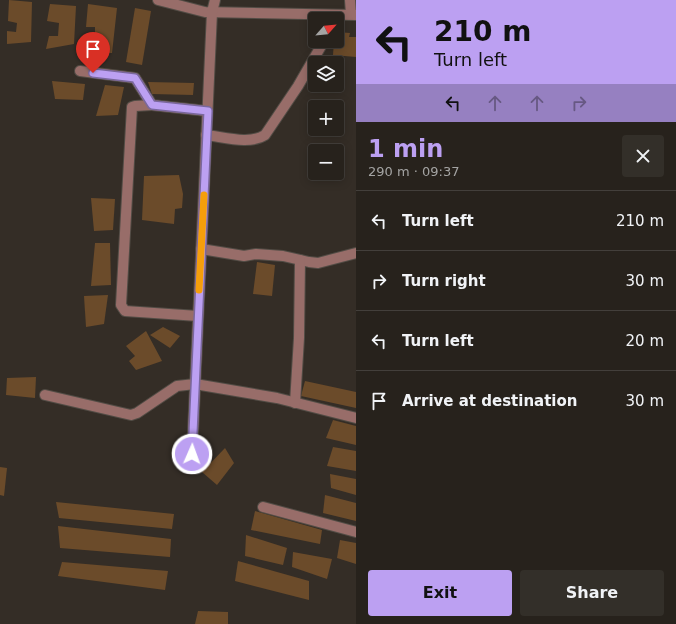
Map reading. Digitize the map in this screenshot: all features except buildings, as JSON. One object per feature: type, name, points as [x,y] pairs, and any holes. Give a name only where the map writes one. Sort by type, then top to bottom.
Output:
[{"type":"lane","points":[[158,0],[204,12],[308,16]]},
{"type":"lane","points":[[192,454],[212,12],[215,0]]},
{"type":"lane","points":[[344,16],[354,14],[350,0]]},
{"type":"lane","points":[[206,135],[251,141],[265,136],[298,86],[320,48]]},
{"type":"lane","points":[[80,71],[135,78],[152,105]]},
{"type":"lane","points":[[198,316],[125,311],[121,305],[132,108],[135,106],[152,105],[208,111]]},
{"type":"lane","points":[[201,249],[244,256],[256,254],[283,256],[309,262],[318,262],[356,254]]},
{"type":"lane","points":[[295,402],[299,338],[300,260]]},
{"type":"lane","points":[[45,395],[131,415],[177,386],[195,384],[295,402],[356,418]]},
{"type":"lane","points":[[263,507],[356,532]]},
{"type":"slow traffic","points":[[199,290],[204,195]]},
{"type":"route","points":[[93,73],[135,78],[152,105],[208,111],[192,454]]}]
